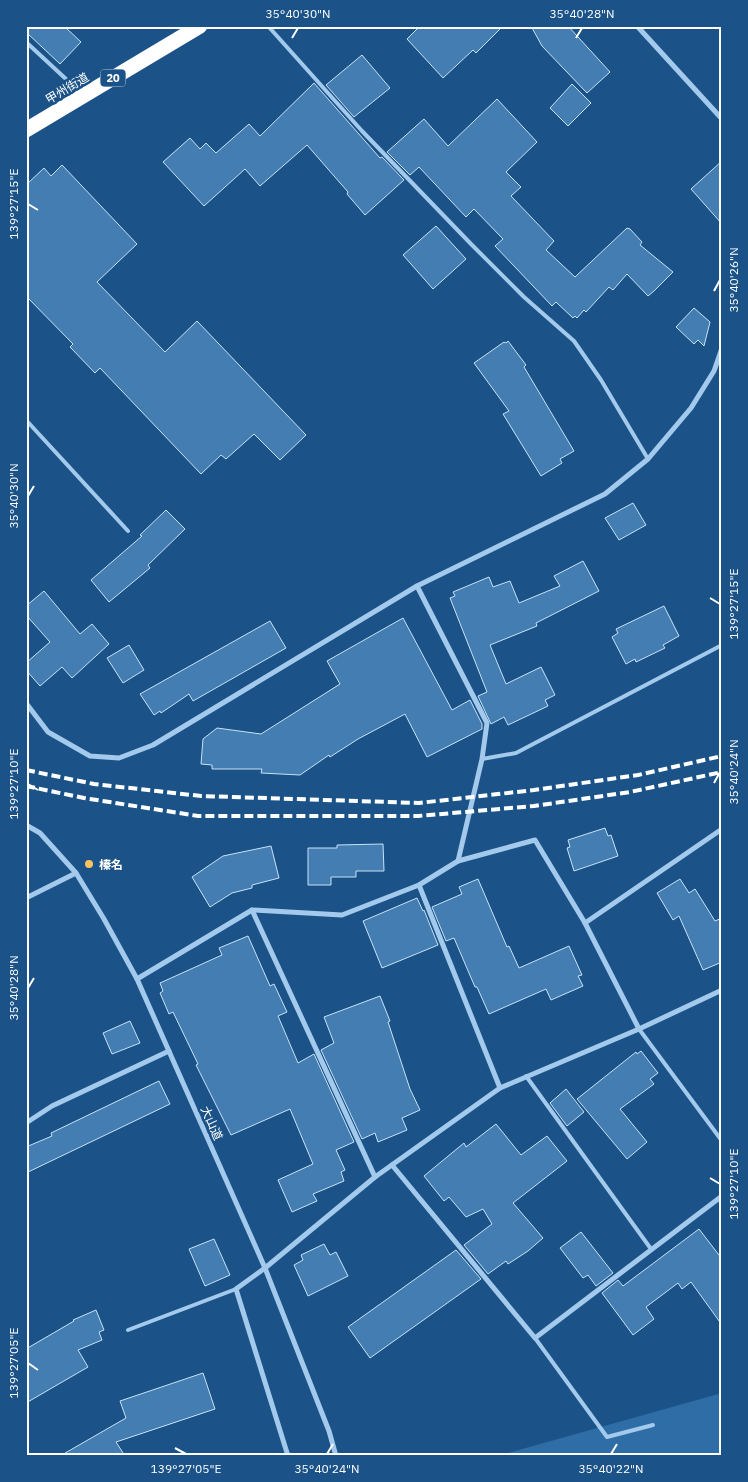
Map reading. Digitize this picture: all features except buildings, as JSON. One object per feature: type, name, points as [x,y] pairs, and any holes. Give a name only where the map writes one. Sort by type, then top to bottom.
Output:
[{"type":"highway","name":"甲州街道","points":[[26,130],[200,26]]},
{"type":"street","points":[[637,26],[722,119]]},
{"type":"street","points":[[26,704],[48,732],[90,756],[118,758],[153,745],[417,586],[605,494],[648,459],[691,408],[714,371],[722,348]]},
{"type":"street","points":[[417,586],[487,723],[482,760],[458,861]]},
{"type":"street","name":"大山道","points":[[26,825],[40,833],[76,873],[137,979],[265,1268],[329,1431],[336,1456]]},
{"type":"street","points":[[585,924],[722,829]]},
{"type":"street","points":[[137,979],[252,910],[342,915],[419,885],[458,861],[534,840],[585,924],[639,1029]]},
{"type":"street","points":[[26,898],[76,873]]},
{"type":"street","points":[[419,885],[500,1088]]},
{"type":"street","points":[[252,910],[375,1177]]},
{"type":"street","points":[[288,1456],[236,1289],[265,1268],[375,1177],[500,1088],[639,1029],[722,990]]},
{"type":"street","points":[[26,1123],[52,1106],[169,1051]]},
{"type":"street","points":[[392,1165],[535,1338],[722,1196]]},
{"type":"lane","points":[[268,26],[362,131],[457,230],[524,297],[574,341],[601,380],[648,459]]},
{"type":"lane","points":[[26,42],[84,95]]},
{"type":"lane","points":[[26,420],[128,531]]},
{"type":"lane","points":[[482,760],[516,753],[722,645]]},
{"type":"lane","points":[[639,1029],[722,1141]]},
{"type":"lane","points":[[526,1076],[651,1250]]},
{"type":"lane","points":[[128,1330],[236,1289]]},
{"type":"lane","points":[[535,1338],[607,1437],[653,1425]]},
{"type":"shaded area","points":[[722,1393],[722,1452],[705,1456],[497,1456]]},
{"type":"railway","points":[[26,770],[94,784],[201,796],[419,803],[534,790],[638,775],[722,756]]},
{"type":"railway","points":[[26,786],[84,798],[198,816],[418,816],[534,806],[630,792],[722,772]]},
{"type":"place","name":"榛名","points":[[89,864]]}]
